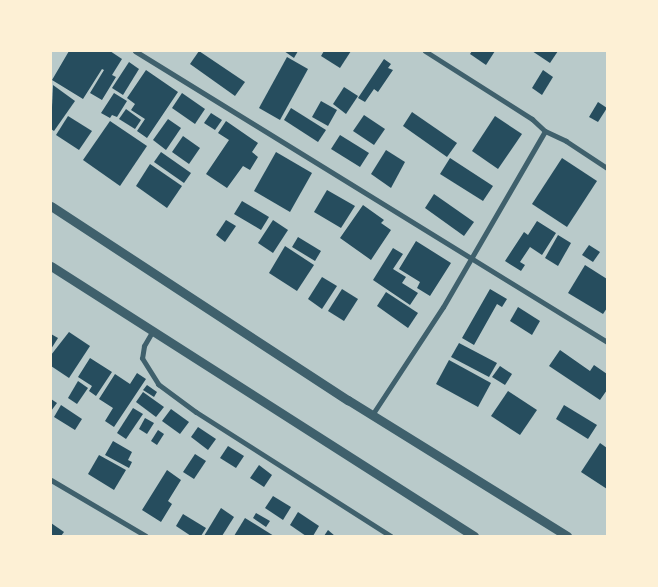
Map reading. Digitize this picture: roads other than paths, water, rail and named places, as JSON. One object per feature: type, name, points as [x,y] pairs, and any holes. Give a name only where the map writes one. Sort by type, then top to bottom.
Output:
[{"type":"street","points":[[135,51],[607,342]]},
{"type":"street","points":[[424,51],[532,119],[545,131],[607,168]]},
{"type":"street","points":[[372,415],[443,307],[470,257],[545,131]]},
{"type":"street","points":[[51,206],[372,415],[567,536]]},
{"type":"street","points":[[51,266],[474,536]]},
{"type":"street","points":[[152,332],[144,346],[142,358],[158,384],[196,412],[390,536]]},
{"type":"street","points":[[51,480],[146,536]]}]
